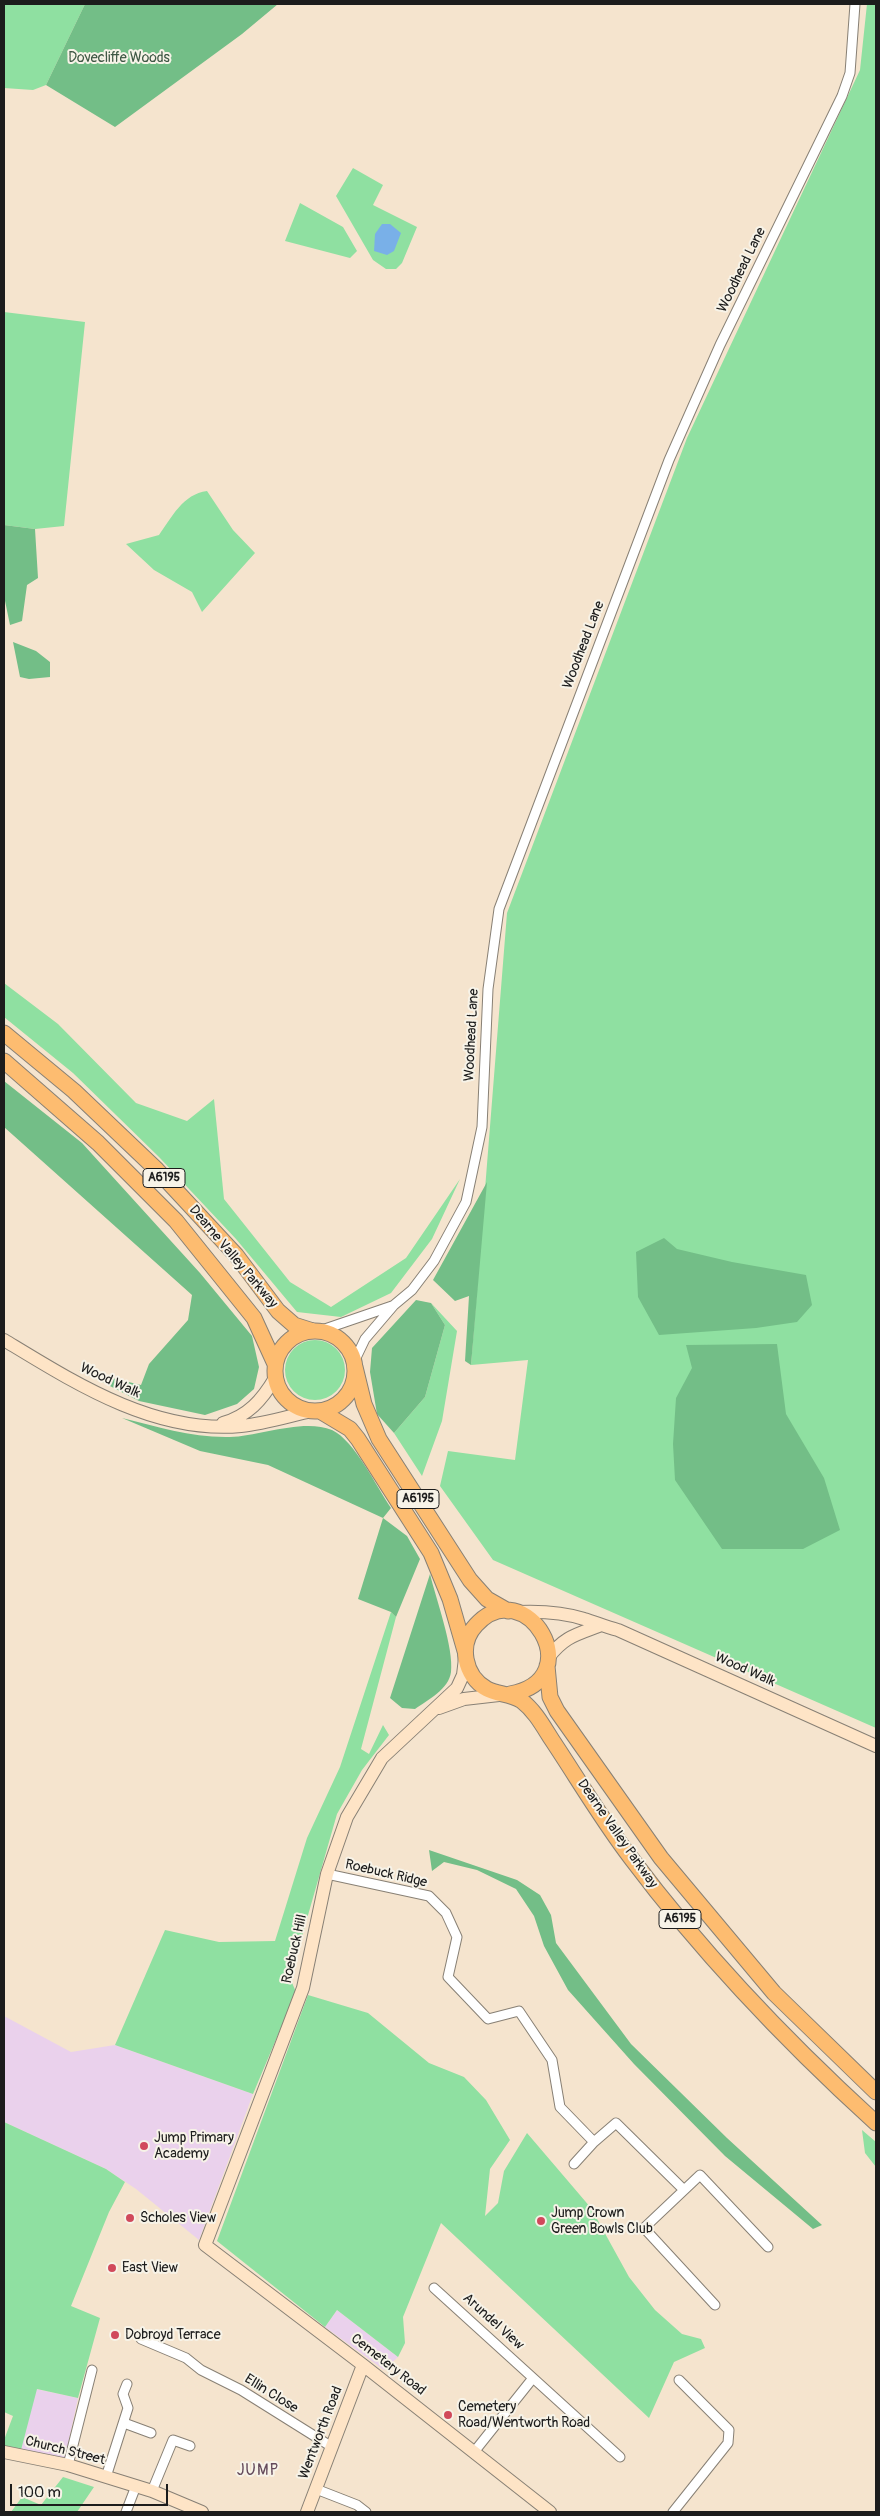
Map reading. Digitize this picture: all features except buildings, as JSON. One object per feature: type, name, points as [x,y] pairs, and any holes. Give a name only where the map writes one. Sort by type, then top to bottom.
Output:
[{"type":"highway","name":"Dearne Valley Parkway","points":[[4,1033],[74,1091],[157,1170],[236,1256],[278,1310],[294,1325],[316,1331]]},
{"type":"highway","name":"Dearne Valley Parkway","points":[[4,1061],[98,1144],[176,1221],[254,1318],[275,1371]]},
{"type":"highway","name":"A6195","points":[[316,1331],[338,1338],[350,1353],[364,1404],[379,1439],[470,1580],[487,1599],[534,1621],[546,1638],[548,1660]]},
{"type":"highway","points":[[275,1371],[280,1351],[288,1341],[300,1334],[316,1331]]},
{"type":"highway","points":[[316,1411],[332,1408],[342,1401],[350,1391],[354,1380],[354,1365]]},
{"type":"highway","name":"A6195","points":[[275,1371],[281,1392],[292,1404],[316,1411],[345,1425],[358,1439],[431,1553],[450,1599],[467,1664],[477,1682],[495,1692],[507,1694]]},
{"type":"highway","points":[[465,1652],[467,1642],[475,1625],[490,1614],[512,1612]]},
{"type":"highway","name":"Dearne Valley Parkway","points":[[548,1660],[547,1682],[557,1712],[661,1858],[774,1993],[876,2092]]},
{"type":"highway","points":[[507,1694],[526,1689],[534,1684],[544,1670],[548,1660]]},
{"type":"highway","name":"Dearne Valley Parkway","points":[[507,1694],[528,1706],[538,1719],[630,1857],[690,1932],[760,2010],[876,2123]]},
{"type":"street","name":"Woodhead Lane","points":[[354,1365],[365,1339],[394,1305],[412,1290],[434,1261],[466,1202],[482,1127],[488,989],[498,910],[670,460],[720,345],[842,96],[850,73],[855,4]]},
{"type":"street","name":"Woodhead Lane","points":[[316,1331],[394,1305]]},
{"type":"street","name":"Wood Walk","points":[[4,1340],[50,1368],[125,1407],[173,1421],[211,1426],[241,1426],[316,1411]]},
{"type":"street","name":"Wood Walk","points":[[211,1426],[232,1420],[258,1404],[275,1371]]},
{"type":"street","name":"Wood Walk","points":[[512,1612],[534,1611],[583,1618],[599,1626],[618,1630],[876,1746]]},
{"type":"street","points":[[548,1660],[568,1637],[599,1626]]},
{"type":"street","name":"Roebuck Hill","points":[[205,2244],[303,1988],[327,1874],[347,1817],[382,1758],[461,1682],[465,1652]]},
{"type":"street","name":"Roebuck Hill","points":[[434,1710],[476,1697],[507,1694]]},
{"type":"street","name":"Roebuck Ridge","points":[[327,1874],[429,1896],[446,1913],[457,1937],[448,1977],[488,2019],[519,2011],[552,2060],[560,2107],[594,2142]]},
{"type":"street","points":[[574,2164],[594,2142],[616,2123],[684,2190]]},
{"type":"street","points":[[715,2306],[644,2228],[700,2175],[768,2247]]},
{"type":"street","name":"Cemetery Road","points":[[205,2244],[363,2364],[550,2512]]},
{"type":"street","name":"Arundel View","points":[[434,2288],[620,2458]]},
{"type":"street","name":"Ellin Close","points":[[141,2339],[186,2358],[201,2370],[241,2390],[322,2443],[332,2447]]},
{"type":"street","points":[[186,2358],[191,2349]]},
{"type":"street","name":"Wentworth Road","points":[[307,2512],[363,2364]]},
{"type":"street","points":[[68,2464],[92,2370]]},
{"type":"street","points":[[474,2452],[533,2378]]},
{"type":"street","points":[[673,2512],[728,2443],[729,2430],[679,2380]]},
{"type":"street","points":[[106,2477],[128,2408],[123,2394],[127,2384]]},
{"type":"street","points":[[124,2423],[151,2433]]},
{"type":"street","points":[[152,2491],[173,2440],[190,2446]]},
{"type":"street","name":"Church Street","points":[[4,2452],[68,2464],[152,2491],[202,2512]]},
{"type":"street","points":[[126,2512],[136,2486]]},
{"type":"street","points":[[316,2489],[357,2505],[366,2512]]},
{"type":"shaded area","name":"Jump Primary Academy","points":[[4,2016],[71,2052],[115,2045],[253,2094],[199,2240],[136,2189],[106,2169],[4,2122]]},
{"type":"shaded area","points":[[337,2310],[398,2357],[384,2370],[325,2327]]},
{"type":"shaded area","points":[[36,2389],[78,2398],[65,2458],[21,2450]]},
{"type":"green space","points":[[4,4],[85,4],[46,85],[33,90],[4,88]]},
{"type":"green space","name":"Dovecliffe Woods","points":[[85,4],[278,4],[242,34],[115,127],[46,85]]},
{"type":"green space","points":[[867,4],[876,4],[876,1728],[493,1560],[440,1486],[448,1451],[515,1460],[528,1360],[471,1365],[507,913],[687,438],[860,70]]},
{"type":"green space","points":[[353,168],[383,185],[373,205],[417,227],[402,263],[396,269],[386,269],[373,260],[336,196]]},
{"type":"green space","points":[[300,203],[343,227],[357,251],[350,258],[285,241]]},
{"type":"green space","points":[[4,312],[85,322],[64,526],[35,529],[4,525]]},
{"type":"green space","points":[[207,491],[233,530],[255,553],[202,612],[192,592],[154,570],[126,544],[159,535],[185,501]]},
{"type":"green space","points":[[4,525],[35,529],[38,578],[27,585],[22,621],[10,625],[4,596]]},
{"type":"green space","points":[[13,642],[36,651],[50,662],[50,677],[29,679],[20,677]]},
{"type":"green space","points":[[4,983],[58,1024],[136,1103],[187,1121],[214,1099],[224,1199],[290,1282],[331,1307],[406,1258],[460,1179],[432,1239],[391,1293],[341,1317],[297,1312],[236,1239],[159,1157],[73,1073],[4,1017]]},
{"type":"green space","points":[[4,1081],[82,1143],[200,1273],[252,1336],[259,1367],[254,1389],[237,1404],[205,1415],[139,1401],[79,1370],[141,1385],[149,1364],[188,1320],[192,1295],[4,1127]]},
{"type":"green space","points":[[487,1182],[471,1365],[465,1361],[469,1296],[455,1301],[433,1280]]},
{"type":"green space","points":[[664,1238],[677,1249],[732,1262],[806,1275],[812,1305],[797,1322],[756,1328],[659,1335],[638,1297],[636,1252]]},
{"type":"green space","points":[[416,1300],[431,1303],[445,1325],[425,1397],[394,1433],[377,1414],[370,1372],[372,1348]]},
{"type":"green space","points":[[431,1303],[457,1331],[442,1421],[422,1476],[394,1433],[425,1397],[445,1325]]},
{"type":"green space","points":[[315,1340],[332,1345],[340,1353],[345,1370],[340,1387],[332,1395],[315,1400],[298,1395],[290,1387],[285,1370],[290,1353],[298,1345]]},
{"type":"green space","points":[[777,1344],[786,1414],[824,1478],[840,1530],[803,1549],[722,1549],[675,1480],[673,1444],[676,1398],[692,1368],[686,1345]]},
{"type":"green space","points":[[122,1418],[176,1431],[216,1437],[242,1436],[308,1426],[332,1430],[341,1436],[357,1454],[391,1508],[383,1518],[268,1465],[200,1451]]},
{"type":"green space","points":[[383,1518],[407,1536],[420,1559],[396,1617],[391,1612],[358,1599]]},
{"type":"green space","points":[[430,1574],[450,1650],[451,1672],[446,1684],[432,1698],[415,1709],[402,1708],[390,1698]]},
{"type":"green space","points":[[391,1612],[396,1617],[361,1749],[369,1754],[383,1725],[389,1735],[362,1770],[337,1814],[290,1978],[296,1992],[253,2094],[115,2045],[165,1930],[219,1942],[275,1941],[307,1838],[340,1767]]},
{"type":"green space","points":[[429,1850],[517,1880],[540,1895],[551,1915],[556,1943],[631,2044],[727,2138],[822,2225],[813,2229],[725,2156],[634,2064],[568,1990],[544,1946],[534,1916],[516,1889],[477,1870],[444,1862],[432,1871]]},
{"type":"green space","points":[[308,1995],[368,2013],[429,2063],[464,2077],[486,2100],[510,2140],[490,2169],[485,2216],[498,2203],[504,2171],[527,2133],[591,2208],[629,2277],[655,2310],[682,2334],[701,2339],[705,2348],[674,2362],[649,2418],[441,2223],[403,2317],[405,2343],[398,2357],[337,2310],[325,2327],[217,2241]]},
{"type":"green space","points":[[4,2122],[106,2169],[125,2182],[109,2212],[71,2306],[100,2318],[78,2398],[37,2389],[21,2450],[4,2446],[4,2440],[13,2416],[4,2412]]},
{"type":"green space","points":[[862,2130],[876,2142],[876,2167],[865,2153]]},
{"type":"green space","points":[[63,2477],[94,2487],[77,2512],[11,2512],[22,2497],[41,2505]]},
{"type":"water","points":[[382,224],[390,224],[401,233],[394,251],[387,255],[374,251],[375,234]]},
{"type":"place","name":"Jump Primary Academy","points":[[144,2146]]},
{"type":"place","name":"Scholes View","points":[[130,2218]]},
{"type":"place","name":"Jump Crown Green Bowls Club","points":[[541,2221]]},
{"type":"place","name":"East View","points":[[112,2268]]},
{"type":"place","name":"Dobroyd Terrace","points":[[115,2335]]},
{"type":"place","name":"Cemetery Road/Wentworth Road","points":[[448,2415]]},
{"type":"district","name":"JUMP","points":[[258,2471]]}]
